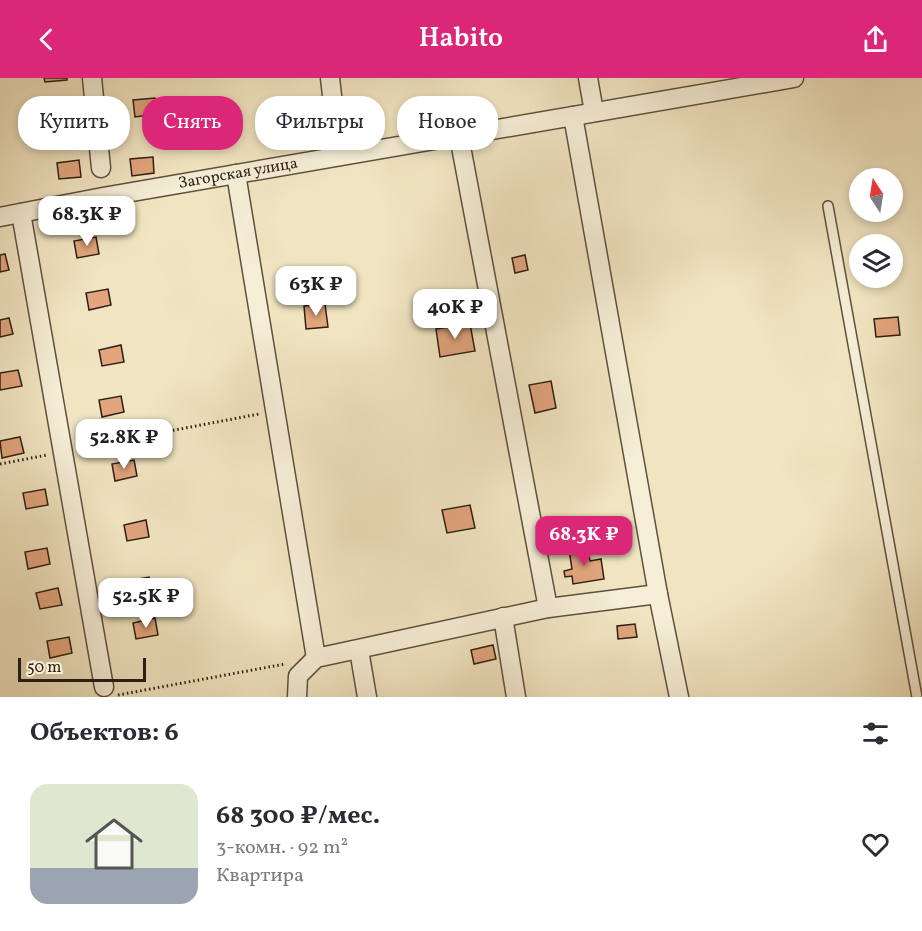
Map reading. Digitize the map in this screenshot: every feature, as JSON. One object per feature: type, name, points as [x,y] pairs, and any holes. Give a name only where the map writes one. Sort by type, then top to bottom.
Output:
[{"type":"street","points":[[92,78],[100,168]]},
{"type":"street","points":[[330,78],[339,156]]},
{"type":"street","points":[[588,78],[594,112]]},
{"type":"street","name":"Загорская улица","points":[[498,129],[794,78]]},
{"type":"street","points":[[573,116],[658,594],[679,697]]},
{"type":"street","name":"Загорская улица","points":[[0,217],[397,146]]},
{"type":"street","points":[[462,150],[548,608]]},
{"type":"street","points":[[236,174],[316,658]]},
{"type":"street","points":[[21,213],[106,692]]},
{"type":"street","points":[[297,697],[298,676],[316,658],[548,608],[658,594]]},
{"type":"street","points":[[503,617],[516,697]]},
{"type":"street","points":[[359,650],[367,697]]},
{"type":"lane","points":[[828,206],[917,697]]},
{"type":"path","points":[[0,464],[275,410]]},
{"type":"path","points":[[106,692],[316,658]]},
{"type":"building","points":[[44,78],[67,78],[67,80],[45,82]]},
{"type":"building","points":[[142,99],[142,116],[135,117],[133,100]]},
{"type":"building","points":[[153,157],[154,173],[132,176],[130,159]]},
{"type":"building","points":[[79,160],[81,177],[59,179],[57,163]]},
{"type":"building","points":[[96,237],[99,254],[77,258],[74,241]]},
{"type":"building","points":[[5,254],[9,270],[0,272],[0,255]]},
{"type":"building","points":[[525,255],[528,270],[515,273],[512,258]]},
{"type":"building","points":[[108,289],[111,305],[89,310],[86,293]]},
{"type":"building","points":[[325,304],[328,327],[306,329],[304,306]]},
{"type":"building","points":[[898,317],[900,335],[876,337],[874,319]]},
{"type":"building","points":[[9,318],[13,334],[0,337],[0,320]]},
{"type":"building","points":[[470,324],[475,351],[440,357],[436,329]]},
{"type":"building","points":[[121,345],[124,362],[102,366],[99,350]]},
{"type":"building","points":[[18,370],[22,386],[0,390],[0,373]]},
{"type":"building","points":[[551,381],[556,408],[535,413],[529,385]]},
{"type":"building","points":[[121,396],[124,412],[102,417],[99,400]]},
{"type":"building","points":[[20,437],[24,453],[2,458],[0,441]]},
{"type":"building","points":[[134,460],[137,476],[115,481],[112,464]]},
{"type":"building","points":[[45,489],[48,505],[26,509],[23,493]]},
{"type":"building","points":[[470,505],[475,528],[447,533],[442,510]]},
{"type":"building","points":[[146,520],[149,537],[127,541],[124,525]]},
{"type":"building","points":[[587,547],[590,561],[601,559],[604,579],[573,584],[572,576],[565,577],[564,571],[572,569],[569,550]]},
{"type":"building","points":[[47,548],[50,564],[28,569],[25,552]]},
{"type":"building","points":[[149,577],[152,593],[130,598],[127,581]]},
{"type":"building","points":[[58,588],[62,605],[40,609],[36,593]]},
{"type":"building","points":[[155,618],[158,635],[136,639],[133,623]]},
{"type":"building","points":[[635,624],[637,637],[618,639],[617,626]]},
{"type":"building","points":[[69,637],[72,653],[50,658],[47,641]]},
{"type":"building","points":[[493,645],[496,659],[474,664],[471,650]]}]
